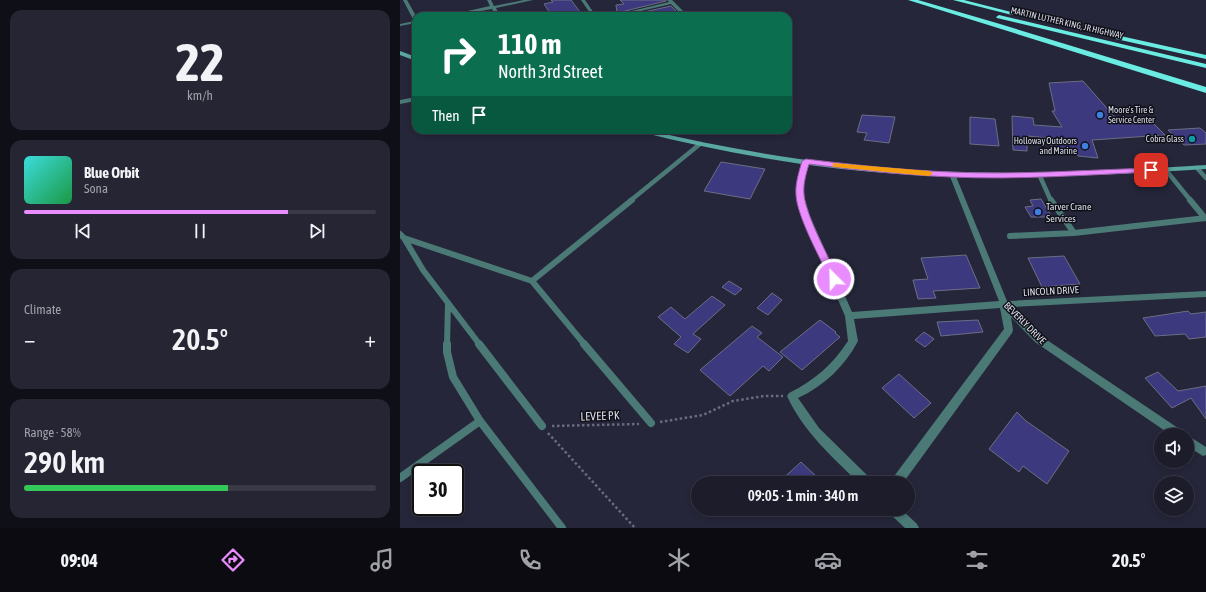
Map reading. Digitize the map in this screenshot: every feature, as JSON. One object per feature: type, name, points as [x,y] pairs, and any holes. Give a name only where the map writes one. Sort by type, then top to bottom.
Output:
[{"type":"highway","points":[[911,0],[1006,27],[1206,90]]},
{"type":"highway","name":"MARTIN LUTHER KING, JR HIGHWAY","points":[[923,0],[1206,66]]},
{"type":"highway","name":"MARTIN LUTHER KING, JR HIGHWAY","points":[[956,0],[1206,56]]},
{"type":"main road","points":[[400,53],[412,58]]},
{"type":"main road","points":[[656,134],[700,144],[806,161],[864,168],[952,174],[1039,174],[1206,167]]},
{"type":"street","points":[[405,0],[412,13]]},
{"type":"street","points":[[489,0],[496,12]]},
{"type":"street","points":[[467,12],[531,0]]},
{"type":"street","points":[[583,0],[591,12]]},
{"type":"street","points":[[629,12],[670,2],[681,12]]},
{"type":"street","points":[[400,25],[412,22]]},
{"type":"street","points":[[400,102],[412,99]]},
{"type":"street","points":[[806,161],[800,185],[800,196],[806,216],[849,316],[854,341],[843,359],[823,378],[807,390],[792,396],[800,412],[814,431],[860,476]]},
{"type":"street","name":"BEVERLY DRIVE","points":[[952,174],[1004,304],[1038,339],[1170,428]]},
{"type":"street","name":"LINCOLN DRIVE","points":[[849,316],[1004,304],[1206,294]]},
{"type":"street","points":[[901,476],[1008,330],[1004,304]]},
{"type":"street","points":[[1194,445],[1205,453]]},
{"type":"street","points":[[900,516],[912,528]]},
{"type":"lane","points":[[532,281],[700,144]]},
{"type":"lane","points":[[1197,168],[1206,178]]},
{"type":"lane","points":[[1165,169],[1205,218]]},
{"type":"lane","points":[[1039,174],[1052,202],[1074,233]]},
{"type":"lane","points":[[1010,236],[1074,233],[1205,218]]},
{"type":"lane","points":[[402,236],[532,281],[651,423]]},
{"type":"lane","points":[[402,236],[423,270],[542,426]]},
{"type":"lane","points":[[448,303],[447,352],[453,377],[480,421],[562,528]]},
{"type":"lane","points":[[400,478],[480,421]]},
{"type":"path","name":"LEVEE PK","points":[[542,426],[651,423],[703,415],[733,401],[764,396],[792,396]]},
{"type":"path","points":[[542,426],[635,528]]},
{"type":"building","points":[[551,0],[571,0],[580,12],[549,12],[544,4],[553,2]]},
{"type":"building","points":[[620,0],[666,0],[617,12],[616,5],[624,4]]},
{"type":"building","points":[[671,6],[677,12],[644,12]]},
{"type":"building","points":[[1083,81],[1119,122],[1151,121],[1165,135],[1092,140],[1098,158],[1078,156],[1077,153],[1052,150],[1049,138],[1027,136],[1027,151],[1013,150],[1012,116],[1033,118],[1034,125],[1062,127],[1052,111],[1055,111],[1049,83]]},
{"type":"building","points":[[862,115],[895,117],[889,143],[864,140],[867,133],[857,132]]},
{"type":"building","points":[[970,117],[995,119],[999,146],[970,144]]},
{"type":"building","name":"Cobra Glass","points":[[1200,128],[1206,133],[1206,144],[1184,145],[1168,130]]},
{"type":"building","points":[[721,162],[765,169],[750,199],[704,191]]},
{"type":"building","name":"Tarver Crane Services","points":[[1041,199],[1052,217],[1031,217],[1025,207],[1033,206],[1030,200]]},
{"type":"building","points":[[966,255],[980,288],[933,291],[936,298],[918,299],[913,280],[928,279],[921,258]]},
{"type":"building","points":[[1064,256],[1080,284],[1042,287],[1028,258]]},
{"type":"building","points":[[729,281],[742,289],[735,295],[722,287]]},
{"type":"building","points":[[772,293],[782,300],[768,315],[757,308]]},
{"type":"building","points":[[712,296],[725,305],[693,334],[701,339],[688,353],[674,344],[681,337],[658,317],[671,307],[685,319]]},
{"type":"building","points":[[1188,311],[1191,314],[1206,312],[1206,337],[1189,339],[1185,334],[1155,336],[1143,318]]},
{"type":"building","points":[[820,320],[836,332],[835,333],[840,337],[802,370],[780,352]]},
{"type":"building","points":[[978,320],[983,332],[941,336],[937,322]]},
{"type":"building","points":[[752,326],[762,333],[757,337],[783,357],[769,371],[763,366],[730,396],[700,370]]},
{"type":"building","points":[[924,332],[934,339],[925,347],[915,340]]},
{"type":"building","points":[[1158,372],[1178,391],[1206,386],[1206,419],[1191,398],[1172,408],[1145,378]]},
{"type":"building","points":[[899,374],[931,403],[914,418],[882,388]]},
{"type":"building","points":[[1017,412],[1026,421],[1069,451],[1047,484],[1023,466],[1019,472],[989,449]]},
{"type":"building","points":[[801,462],[816,476],[786,476]]},
{"type":"slow traffic","points":[[835,165],[929,173]]},
{"type":"place","name":"Moore's Tire & Service Center","points":[[1100,115]]},
{"type":"place","name":"Cobra Glass","points":[[1192,139]]},
{"type":"place","name":"Holloway Outdoors and Marine","points":[[1085,146]]},
{"type":"place","name":"Tarver Crane Services","points":[[1038,212]]},
{"type":"route","points":[[834,279],[806,216],[800,196],[800,185],[806,161],[864,168],[952,174],[1109,173],[1151,170]]}]
